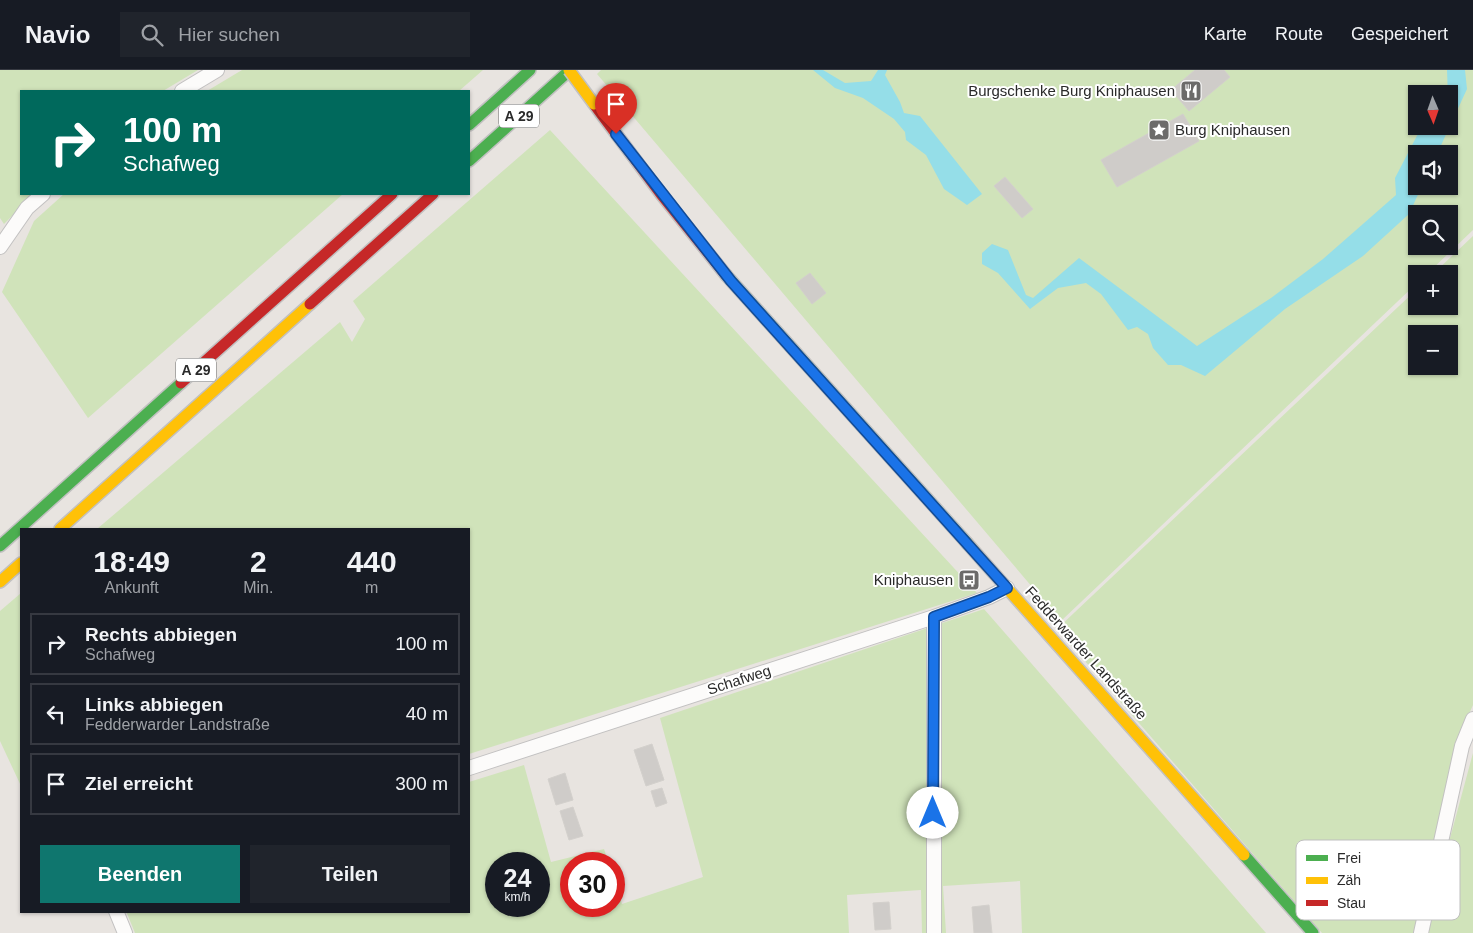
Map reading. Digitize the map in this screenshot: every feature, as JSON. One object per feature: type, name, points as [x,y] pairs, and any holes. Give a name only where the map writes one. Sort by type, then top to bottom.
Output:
[{"type":"main road","name":"A 29","points":[[470,124],[530,70]]},
{"type":"main road","name":"A 29","points":[[470,160],[569,70]]},
{"type":"main road","name":"Fedderwarder Landstraße","points":[[569,70],[661,194],[731,281],[1296,914]]},
{"type":"main road","name":"A 29","points":[[0,546],[391,195]]},
{"type":"main road","name":"A 29","points":[[61,528],[432,195]]},
{"type":"main road","points":[[0,582],[20,564]]},
{"type":"main road","name":"Fedderwarder Landstraße","points":[[1301,920],[1313,933]]},
{"type":"street","points":[[184,90],[217,70]]},
{"type":"street","points":[[0,247],[27,208],[42,195]]},
{"type":"street","name":"Schafweg","points":[[470,768],[934,617],[989,597],[1007,588]]},
{"type":"street","points":[[934,617],[934,933]]},
{"type":"street","points":[[1442,840],[1462,746],[1473,719]]},
{"type":"street","points":[[117,913],[125,933]]},
{"type":"street","points":[[1422,933],[1425,920]]},
{"type":"green space","points":[[0,70],[198,70],[165,90],[20,90],[20,195],[33,195],[4,224],[0,218]]},
{"type":"green space","points":[[242,70],[483,70],[460,90],[209,90]]},
{"type":"green space","points":[[601,70],[1473,70],[1473,230],[1458,244],[1458,205],[1408,205],[1408,255],[1447,255],[1436,265],[1408,265],[1408,292],[1061,621],[597,74]]},
{"type":"green space","points":[[550,130],[977,593],[470,754],[470,528],[98,528],[340,322],[352,342],[365,319],[353,301]]},
{"type":"green space","points":[[63,195],[342,195],[88,418],[2,292],[34,221]]},
{"type":"green space","points":[[1473,236],[1473,705],[1455,745],[1435,840],[1296,840],[1296,903],[1057,629],[1408,298],[1408,315],[1458,315],[1458,265],[1442,265],[1453,255],[1458,255],[1458,250]]},
{"type":"green space","points":[[20,594],[20,784],[0,741],[0,611]]},
{"type":"green space","points":[[984,609],[1266,933],[1022,933],[1020,881],[943,886],[946,933],[922,933],[921,890],[847,895],[849,933],[135,933],[127,913],[470,913],[470,782],[524,765],[548,852],[485,852],[485,917],[550,917],[550,858],[551,862],[560,860],[560,917],[625,917],[625,903],[703,877],[660,718]]},
{"type":"green space","points":[[1473,753],[1473,933],[1428,933],[1430,920],[1460,920],[1460,840],[1450,840]]},
{"type":"green space","points":[[604,849],[605,852],[592,852]]},
{"type":"green space","points":[[1311,920],[1418,920],[1415,933],[1322,933]]},
{"type":"water","points":[[813,70],[823,70],[845,83],[871,81],[878,70],[887,70],[885,75],[904,113],[920,116],[982,194],[967,205],[944,189],[926,155],[906,140],[905,132],[894,119],[863,98],[835,88]]},
{"type":"water","points":[[1447,70],[1465,70],[1467,89],[1458,108],[1458,85],[1448,85]]},
{"type":"water","points":[[1417,135],[1446,135],[1441,145],[1412,145]]},
{"type":"water","points":[[1408,153],[1408,195],[1418,195],[1413,205],[1408,205],[1408,215],[1363,256],[1285,309],[1205,376],[1181,365],[1168,365],[1153,348],[1148,334],[1137,327],[1128,330],[1101,294],[1086,283],[1058,288],[1030,309],[998,273],[982,264],[982,253],[992,244],[1008,250],[1026,295],[1033,298],[1079,258],[1197,346],[1271,298],[1323,259],[1396,195],[1395,178]]},
{"type":"building","points":[[1195,70],[1224,70],[1230,77],[1189,111],[1171,90]]},
{"type":"building","points":[[1183,114],[1199,141],[1117,187],[1101,160]]},
{"type":"building","points":[[1005,177],[1033,209],[1022,218],[994,186]]},
{"type":"building","points":[[810,273],[826,293],[812,304],[796,283]]},
{"type":"building","points":[[652,744],[664,780],[646,786],[634,750]]},
{"type":"building","points":[[565,773],[573,800],[556,805],[548,779]]},
{"type":"building","points":[[662,788],[667,803],[656,807],[651,791]]},
{"type":"building","points":[[573,807],[583,836],[569,840],[560,811]]},
{"type":"building","points":[[889,902],[891,929],[875,930],[873,903]]},
{"type":"building","points":[[989,905],[992,933],[974,933],[972,907]]},
{"type":"traffic: fast","points":[[470,124],[530,70]]},
{"type":"traffic: fast","points":[[470,160],[570,70]]},
{"type":"traffic: fast","points":[[726,275],[967,543]]},
{"type":"traffic: fast","points":[[0,546],[181,383]]},
{"type":"traffic: fast","points":[[1244,855],[1296,914]]},
{"type":"traffic: fast","points":[[1302,920],[1313,933]]},
{"type":"traffic: slow","points":[[569,70],[594,104]]},
{"type":"traffic: slow","points":[[61,528],[310,304]]},
{"type":"traffic: slow","points":[[967,543],[1244,855]]},
{"type":"traffic: slow","points":[[0,582],[20,564]]},
{"type":"traffic: jam","points":[[594,104],[661,194],[726,275]]},
{"type":"traffic: jam","points":[[181,383],[391,195]]},
{"type":"traffic: jam","points":[[310,304],[432,195]]},
{"type":"place","name":"Burgschenke Burg Kniphausen","points":[[1191,91]]},
{"type":"place","name":"Burg Kniphausen","points":[[1159,130]]},
{"type":"place","name":"Kniphausen","points":[[969,580]]},
{"type":"route","points":[[616,134],[661,194],[731,281],[1007,588],[989,597],[934,617],[933,813]]}]
